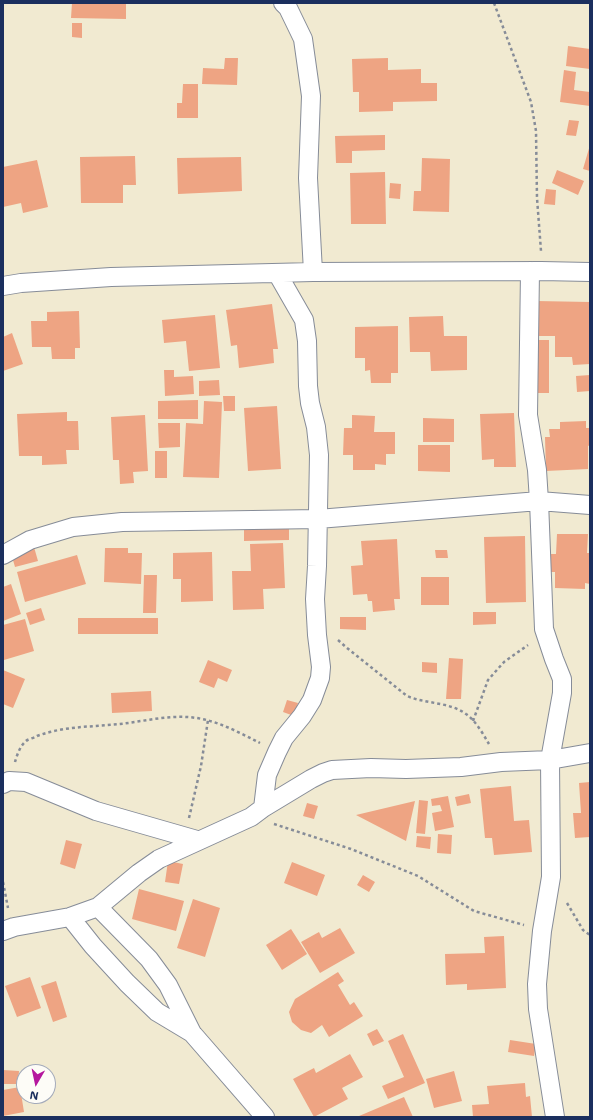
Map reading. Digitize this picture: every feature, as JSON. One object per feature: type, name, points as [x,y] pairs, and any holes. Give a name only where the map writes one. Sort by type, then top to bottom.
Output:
[{"type":"street","points":[[283,3],[288,8],[303,40],[311,96],[308,178],[313,272]]},
{"type":"street","points":[[536,271],[528,416],[537,470],[544,629],[562,679],[562,693],[550,760],[551,877],[542,931],[537,984],[538,1009],[555,1117]]},
{"type":"street","points":[[3,286],[22,283],[111,277],[313,272],[590,272]]},
{"type":"street","points":[[257,812],[267,775],[277,752],[284,738],[302,716],[312,700],[320,678],[321,667],[315,599],[318,519],[318,439],[309,397],[307,341],[304,320],[278,273]]},
{"type":"street","points":[[3,555],[30,540],[73,527],[122,522],[318,519],[539,501],[590,505]]},
{"type":"street","points":[[8,929],[70,917],[98,907],[139,873],[191,838],[257,812],[323,773],[332,770],[460,767],[501,762],[550,760],[590,753]]},
{"type":"street","points":[[6,783],[26,782],[96,811],[191,838]]},
{"type":"street","points":[[98,907],[149,959],[168,985],[192,1033],[265,1117]]},
{"type":"street","points":[[70,917],[93,946],[157,1012],[192,1033]]},
{"type":"path","points":[[494,3],[531,102],[536,130],[537,198],[540,228],[536,271]]},
{"type":"path","points":[[473,721],[488,680],[504,662],[528,644],[544,629]]},
{"type":"path","points":[[334,635],[341,643],[407,696],[460,710],[465,713],[473,721],[501,762]]},
{"type":"path","points":[[6,783],[18,753],[26,741],[49,732],[71,728],[119,724],[163,718],[190,717],[208,720],[233,730],[277,752]]},
{"type":"path","points":[[191,838],[208,720]]},
{"type":"path","points":[[257,812],[413,874],[474,910],[504,918],[542,931]]},
{"type":"path","points":[[3,882],[8,929]]},
{"type":"path","points":[[550,888],[563,898],[583,930],[590,935]]},
{"type":"building","points":[[72,3],[126,3],[126,19],[71,18]]},
{"type":"building","points":[[72,23],[82,23],[82,38],[72,37]]},
{"type":"building","points":[[568,46],[590,49],[590,69],[566,66]]},
{"type":"building","points":[[225,58],[238,58],[237,85],[202,84],[203,68],[224,69]]},
{"type":"building","points":[[388,58],[388,70],[421,69],[421,83],[437,83],[437,101],[393,102],[393,111],[359,112],[359,92],[353,92],[352,59]]},
{"type":"building","points":[[564,70],[576,72],[574,90],[590,92],[590,106],[560,102]]},
{"type":"building","points":[[183,84],[198,84],[198,118],[177,118],[177,103],[182,103]]},
{"type":"building","points":[[569,120],[579,121],[576,136],[566,135]]},
{"type":"building","points":[[385,135],[385,150],[352,151],[352,163],[336,163],[335,136]]},
{"type":"building","points":[[590,145],[590,171],[583,169]]},
{"type":"building","points":[[135,156],[136,185],[123,185],[123,203],[81,203],[80,157]]},
{"type":"building","points":[[241,157],[242,191],[178,194],[177,158]]},
{"type":"building","points":[[422,158],[450,159],[449,212],[413,211],[414,191],[421,191]]},
{"type":"building","points":[[37,160],[48,207],[23,213],[21,203],[3,207],[3,167]]},
{"type":"building","points":[[557,170],[584,181],[578,195],[552,183]]},
{"type":"building","points":[[385,172],[386,224],[351,224],[350,173]]},
{"type":"building","points":[[390,183],[401,184],[400,199],[389,198]]},
{"type":"building","points":[[546,189],[556,190],[555,205],[544,204]]},
{"type":"building","points":[[536,301],[590,302],[590,364],[573,365],[572,357],[555,357],[555,336],[535,336]]},
{"type":"building","points":[[272,304],[278,349],[273,349],[274,363],[239,368],[237,345],[231,346],[226,310]]},
{"type":"building","points":[[79,311],[80,348],[75,348],[75,359],[52,359],[51,347],[32,347],[31,321],[47,321],[47,312]]},
{"type":"building","points":[[215,315],[220,368],[189,371],[186,341],[164,343],[162,320]]},
{"type":"building","points":[[443,316],[444,336],[467,336],[467,370],[431,371],[430,352],[410,352],[409,317]]},
{"type":"building","points":[[398,326],[398,373],[391,373],[391,383],[371,383],[370,370],[365,371],[365,358],[355,358],[355,327]]},
{"type":"building","points":[[12,333],[23,364],[3,371],[3,337]]},
{"type":"building","points":[[535,340],[549,340],[549,393],[535,393]]},
{"type":"building","points":[[164,370],[174,370],[174,377],[193,376],[194,394],[165,396]]},
{"type":"building","points":[[590,375],[590,391],[577,392],[576,376]]},
{"type":"building","points":[[219,380],[220,395],[199,396],[199,381]]},
{"type":"building","points":[[223,396],[235,396],[235,411],[224,411]]},
{"type":"building","points":[[198,400],[198,419],[158,419],[158,401]]},
{"type":"building","points":[[204,401],[222,402],[219,478],[183,477],[186,423],[203,424]]},
{"type":"building","points":[[277,406],[281,469],[248,471],[244,408]]},
{"type":"building","points":[[67,412],[67,421],[78,421],[79,450],[66,450],[67,464],[42,465],[42,456],[19,456],[17,414]]},
{"type":"building","points":[[514,413],[516,467],[494,467],[494,459],[482,460],[480,414]]},
{"type":"building","points":[[145,415],[148,471],[133,472],[134,483],[120,484],[119,460],[113,460],[111,417]]},
{"type":"building","points":[[352,415],[375,416],[374,432],[395,432],[395,454],[386,454],[386,465],[375,464],[375,470],[353,470],[353,455],[343,455],[344,428],[352,428]]},
{"type":"building","points":[[423,418],[454,419],[454,442],[423,442]]},
{"type":"building","points":[[586,421],[586,428],[590,428],[588,469],[546,471],[545,437],[550,437],[549,429],[560,429],[560,422]]},
{"type":"building","points":[[158,423],[180,423],[180,447],[159,448]]},
{"type":"building","points":[[418,445],[450,445],[450,472],[418,471]]},
{"type":"building","points":[[155,451],[167,451],[167,478],[155,478]]},
{"type":"building","points":[[289,527],[289,540],[244,541],[244,528]]},
{"type":"building","points":[[557,534],[588,534],[587,553],[590,553],[590,584],[585,583],[585,589],[555,588],[555,572],[546,572],[546,554],[556,554]]},
{"type":"building","points":[[525,536],[526,602],[486,603],[484,537]]},
{"type":"building","points":[[397,539],[400,599],[394,599],[395,610],[373,612],[372,601],[368,601],[367,594],[353,595],[351,566],[363,565],[361,541]]},
{"type":"building","points":[[283,543],[285,588],[263,589],[264,609],[233,610],[232,571],[251,571],[250,544]]},
{"type":"building","points":[[34,547],[38,561],[15,567],[11,553]]},
{"type":"building","points":[[105,548],[128,548],[128,553],[142,553],[141,584],[104,582]]},
{"type":"building","points":[[435,550],[447,550],[448,558],[436,558]]},
{"type":"building","points":[[212,552],[213,601],[181,602],[181,579],[173,579],[173,553]]},
{"type":"building","points":[[77,555],[86,584],[25,602],[17,572]]},
{"type":"building","points":[[144,575],[157,575],[156,613],[143,613]]},
{"type":"building","points":[[421,577],[449,577],[449,605],[421,605]]},
{"type":"building","points":[[11,584],[21,614],[3,621],[3,587]]},
{"type":"building","points":[[41,608],[45,620],[30,625],[26,613]]},
{"type":"building","points":[[473,612],[496,612],[496,624],[473,625]]},
{"type":"building","points":[[340,617],[366,617],[366,630],[340,629]]},
{"type":"building","points":[[78,618],[158,618],[158,634],[78,634]]},
{"type":"building","points":[[25,619],[34,651],[4,660],[3,625]]},
{"type":"building","points":[[449,658],[463,659],[461,699],[446,699]]},
{"type":"building","points":[[208,660],[232,670],[227,682],[218,678],[214,688],[199,682]]},
{"type":"building","points":[[422,662],[437,663],[437,673],[422,672]]},
{"type":"building","points":[[3,670],[25,679],[13,708],[3,704]]},
{"type":"building","points":[[151,691],[152,711],[112,713],[111,693]]},
{"type":"building","points":[[287,700],[298,703],[294,716],[283,712]]},
{"type":"building","points":[[590,782],[590,837],[575,838],[573,813],[581,813],[579,783]]},
{"type":"building","points":[[511,786],[514,821],[529,820],[532,852],[494,855],[492,838],[485,838],[480,789]]},
{"type":"building","points":[[469,794],[471,803],[457,806],[455,797]]},
{"type":"building","points":[[448,796],[454,827],[435,831],[432,813],[442,811],[440,805],[432,806],[431,799]]},
{"type":"building","points":[[419,800],[428,801],[425,834],[416,833]]},
{"type":"building","points":[[415,801],[406,841],[356,815]]},
{"type":"building","points":[[307,803],[318,806],[314,819],[303,816]]},
{"type":"building","points":[[438,834],[452,835],[451,854],[437,853]]},
{"type":"building","points":[[417,836],[431,837],[430,849],[416,847]]},
{"type":"building","points":[[66,840],[82,844],[75,869],[60,864]]},
{"type":"building","points":[[168,861],[183,864],[179,884],[165,882]]},
{"type":"building","points":[[292,862],[325,875],[317,896],[284,883]]},
{"type":"building","points":[[363,875],[375,882],[369,892],[357,885]]},
{"type":"building","points":[[139,889],[184,901],[176,931],[132,919]]},
{"type":"building","points":[[193,899],[220,908],[205,957],[177,948]]},
{"type":"building","points":[[340,928],[355,953],[320,973],[301,942],[319,932],[322,938]]},
{"type":"building","points":[[291,929],[307,954],[282,970],[266,945]]},
{"type":"building","points":[[504,936],[506,988],[467,990],[467,984],[446,985],[445,954],[485,953],[484,937]]},
{"type":"building","points":[[338,972],[344,981],[338,985],[350,1005],[354,1002],[363,1016],[329,1037],[322,1025],[311,1033],[301,1030],[292,1022],[289,1012],[295,999]]},
{"type":"building","points":[[30,977],[41,1008],[17,1017],[5,986]]},
{"type":"building","points":[[56,981],[67,1017],[53,1022],[41,986]]},
{"type":"building","points":[[377,1029],[384,1041],[373,1046],[367,1034]]},
{"type":"building","points":[[403,1034],[425,1083],[388,1099],[382,1086],[404,1077],[388,1041]]},
{"type":"building","points":[[510,1040],[536,1044],[534,1056],[508,1052]]},
{"type":"building","points":[[350,1054],[363,1077],[342,1088],[348,1099],[314,1117],[293,1079],[314,1068],[316,1073]]},
{"type":"building","points":[[3,1070],[16,1071],[16,1084],[3,1084]]},
{"type":"building","points":[[454,1071],[462,1101],[434,1108],[426,1079]]},
{"type":"building","points":[[525,1083],[526,1097],[530,1096],[532,1117],[473,1117],[472,1105],[489,1104],[487,1086]]},
{"type":"building","points":[[16,1088],[16,1104],[23,1104],[24,1112],[3,1116],[3,1090]]},
{"type":"building","points":[[404,1097],[413,1117],[359,1117],[359,1116]]}]
